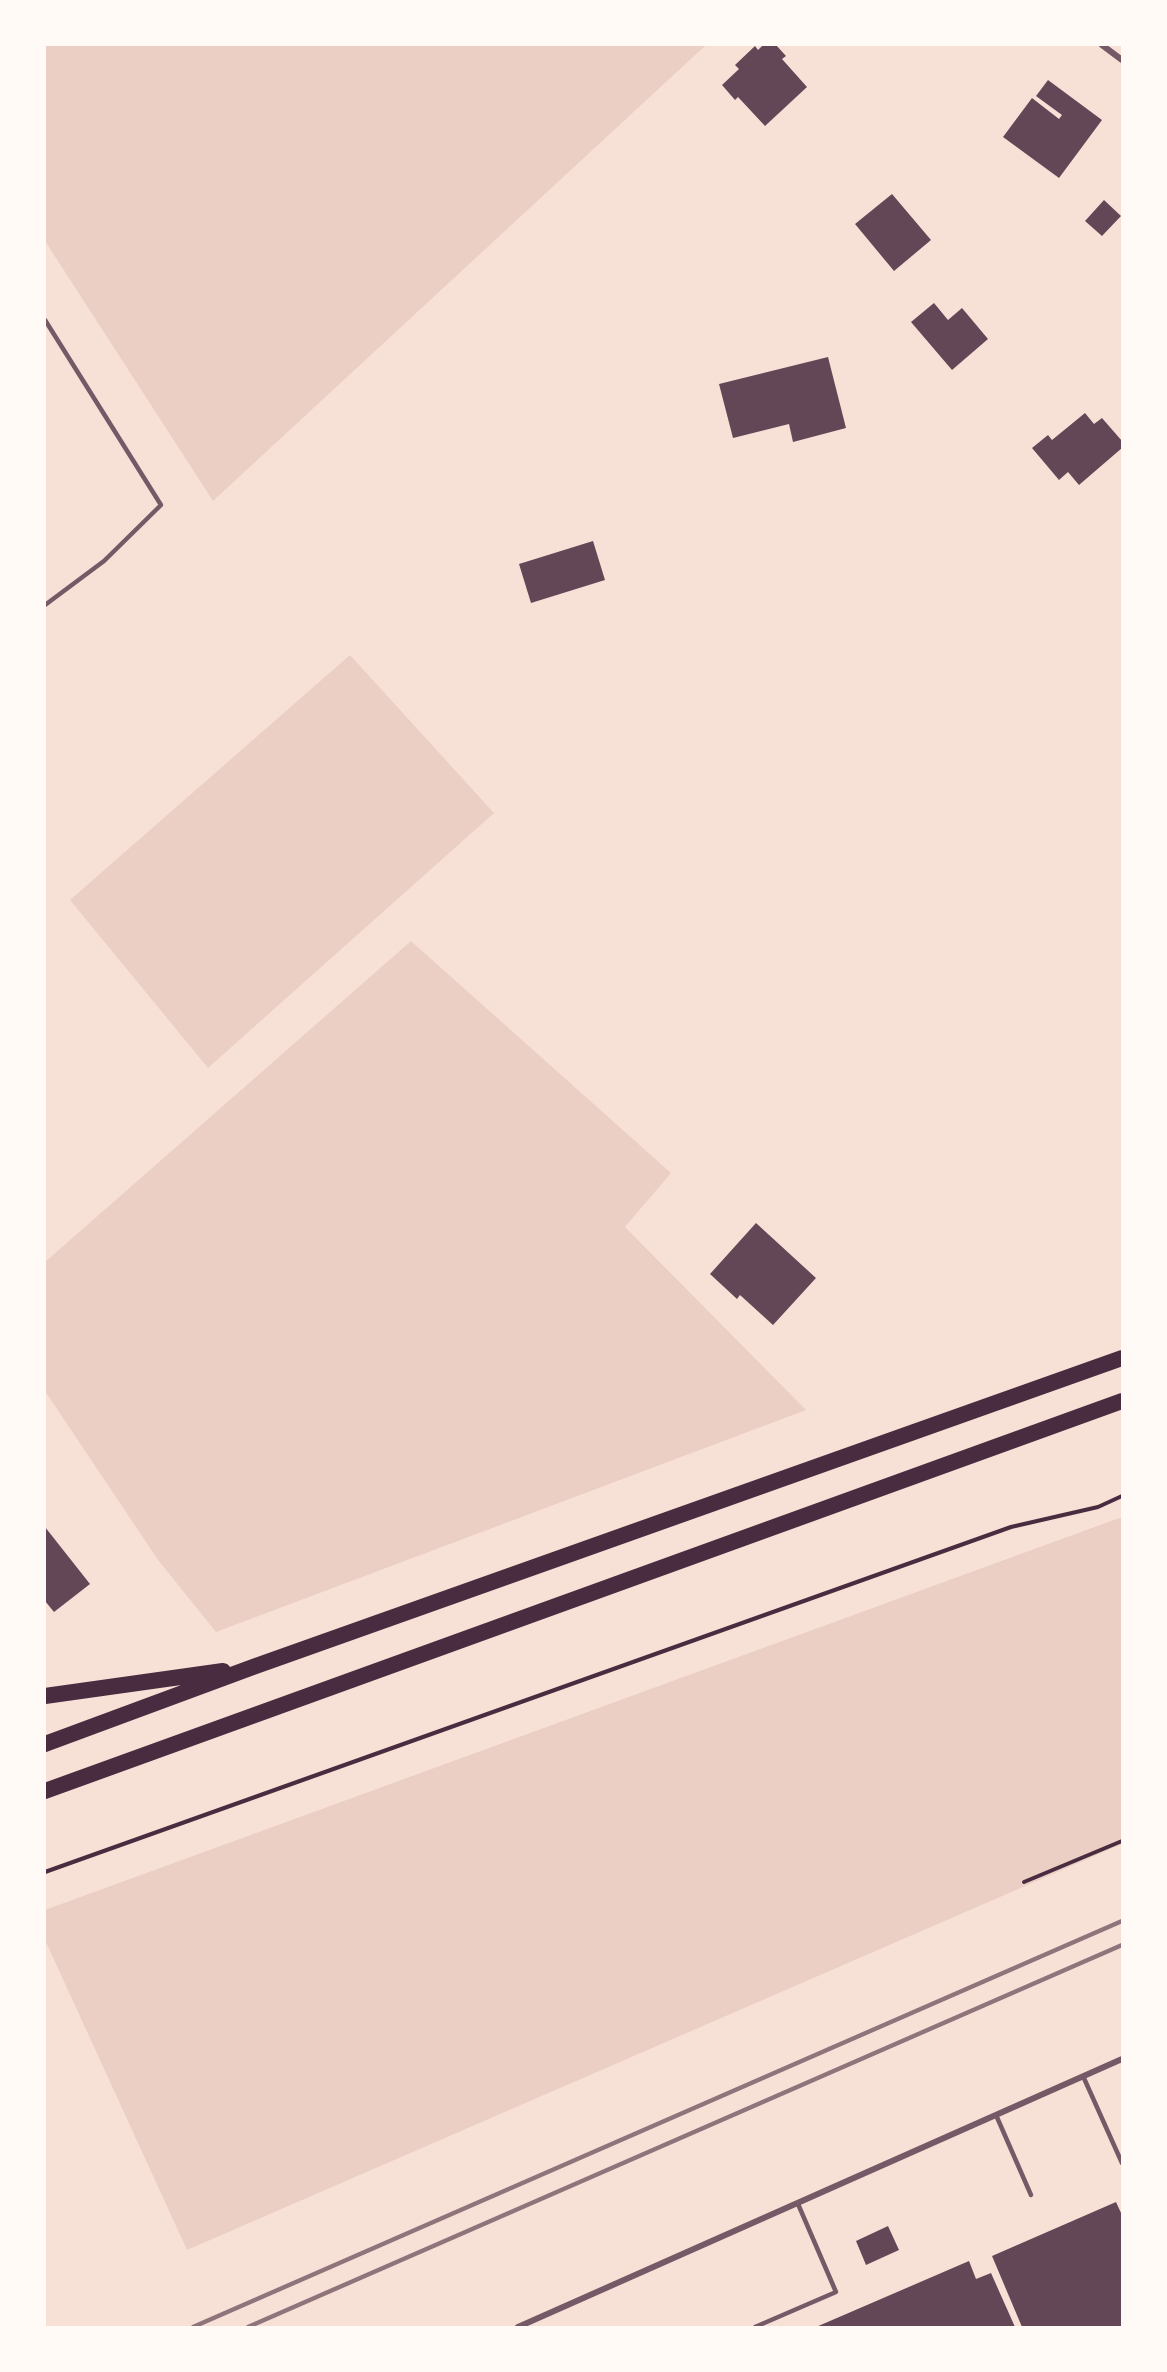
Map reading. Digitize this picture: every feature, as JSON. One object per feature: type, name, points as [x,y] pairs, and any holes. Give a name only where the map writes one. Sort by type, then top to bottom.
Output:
[{"type":"highway","points":[[45,1744],[253,1667],[1122,1358]]},
{"type":"highway","points":[[45,1791],[1122,1401]]},
{"type":"highway","points":[[45,1696],[253,1667]]},
{"type":"street","points":[[1102,45],[1122,60]]},
{"type":"street","points":[[518,2327],[1122,2059]]},
{"type":"lane","points":[[45,321],[162,505],[104,561],[45,605]]},
{"type":"lane","points":[[1083,2076],[1122,2163]]},
{"type":"lane","points":[[996,2115],[1031,2195]]},
{"type":"lane","points":[[755,2327],[836,2292],[798,2204]]},
{"type":"path","points":[[45,1872],[1011,1527],[1098,1507],[1122,1496]]},
{"type":"path","points":[[1024,1882],[1122,1841]]},
{"type":"shaded area","points":[[45,45],[706,45],[213,501],[45,241]]},
{"type":"shaded area","points":[[350,655],[494,813],[208,1068],[70,900]]},
{"type":"shaded area","points":[[411,941],[671,1173],[625,1227],[806,1410],[216,1632],[158,1560],[45,1391],[45,1262]]},
{"type":"shaded area","points":[[1122,1517],[1122,1844],[187,2250],[45,1940],[45,1910]]},
{"type":"building","points":[[763,45],[776,45],[786,56],[782,59],[807,87],[765,126],[738,97],[735,100],[722,85],[739,69],[735,65],[755,46],[758,50]]},
{"type":"building","points":[[1048,80],[1102,120],[1059,178],[1003,137],[1032,98],[1059,119],[1062,115],[1036,96]]},
{"type":"building","points":[[892,194],[931,240],[894,271],[855,224]]},
{"type":"building","points":[[1104,200],[1121,216],[1102,236],[1085,221]]},
{"type":"building","points":[[934,303],[948,320],[962,308],[988,339],[952,370],[911,322]]},
{"type":"building","points":[[828,357],[846,428],[793,442],[789,424],[733,438],[719,384]]},
{"type":"building","points":[[1085,413],[1094,424],[1102,418],[1122,441],[1122,448],[1079,485],[1068,472],[1059,480],[1032,448],[1048,435],[1052,440]]},
{"type":"building","points":[[593,541],[605,580],[531,603],[519,564]]},
{"type":"building","points":[[756,1223],[816,1278],[773,1325],[740,1295],[737,1299],[710,1274]]},
{"type":"building","points":[[45,1527],[90,1584],[54,1612],[45,1601]]},
{"type":"building","points":[[1116,2202],[1122,2215],[1122,2327],[1022,2327],[992,2256]]},
{"type":"building","points":[[888,2226],[899,2250],[866,2265],[856,2241]]},
{"type":"building","points":[[969,2261],[976,2279],[991,2273],[1015,2327],[816,2327]]},
{"type":"railway","points":[[193,2327],[1122,1921]]},
{"type":"railway","points":[[248,2327],[1122,1945]]}]
